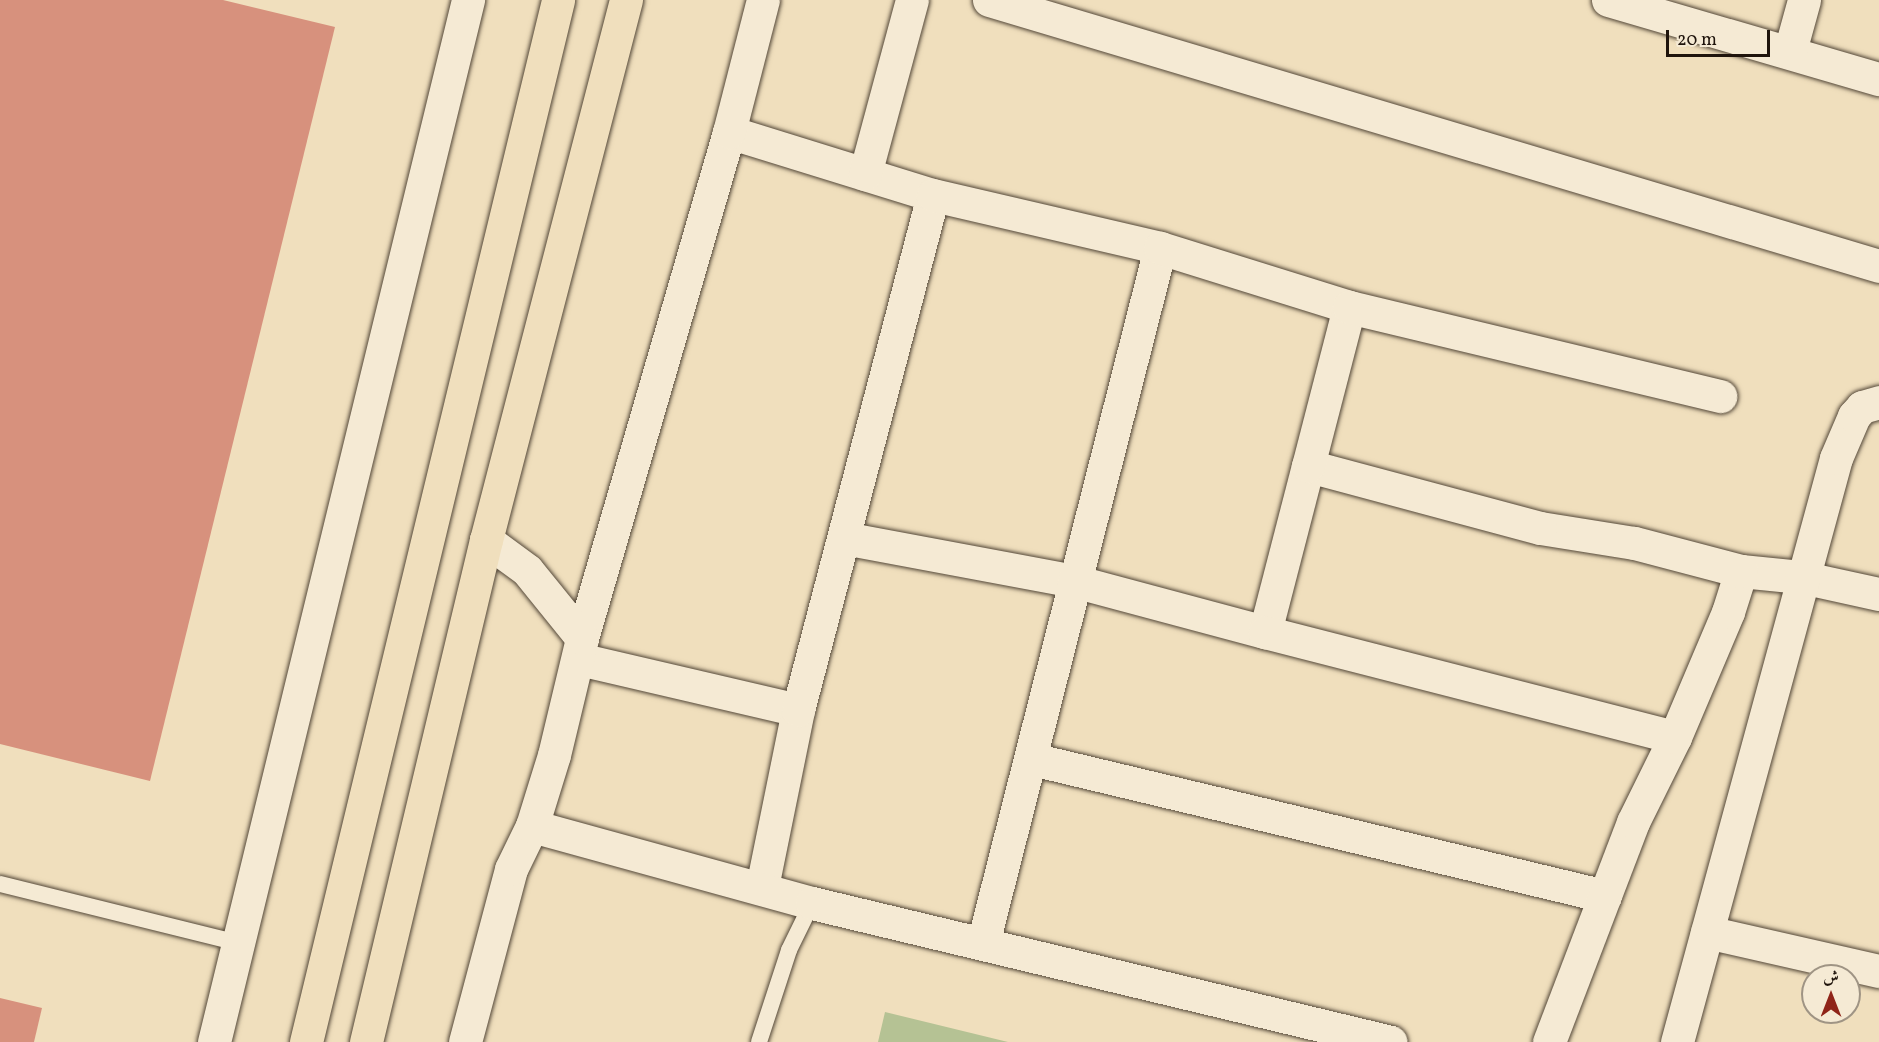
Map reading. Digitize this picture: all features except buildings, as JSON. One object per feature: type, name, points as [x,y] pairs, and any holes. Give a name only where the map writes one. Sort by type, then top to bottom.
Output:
[{"type":"main road","points":[[306,1042],[558,0]]},
{"type":"main road","points":[[366,1042],[486,540],[626,0]]},
{"type":"street","points":[[214,1042],[468,0]]},
{"type":"street","points":[[465,1042],[511,869],[532,826],[580,649],[729,132],[762,0]]},
{"type":"street","points":[[865,174],[912,0]]},
{"type":"street","points":[[989,0],[1879,266]]},
{"type":"street","points":[[1608,0],[1790,51],[1879,79]]},
{"type":"street","points":[[1790,51],[1804,0]]},
{"type":"street","points":[[729,132],[933,195],[1160,248],[1349,307],[1720,396]]},
{"type":"street","points":[[762,887],[798,710],[933,195]]},
{"type":"street","points":[[983,943],[1032,759],[1074,581],[1160,248]]},
{"type":"street","points":[[1265,633],[1349,307]]},
{"type":"street","points":[[1677,1042],[1801,577],[1836,458],[1854,416],[1862,407],[1879,402]]},
{"type":"street","points":[[1308,466],[1540,528],[1635,543],[1741,571],[1801,577],[1879,594]]},
{"type":"street","points":[[844,538],[1074,581],[1265,633],[1675,736]]},
{"type":"street","points":[[486,540],[527,570],[580,649],[798,710]]},
{"type":"street","points":[[1549,1042],[1633,822],[1675,736],[1741,571]]},
{"type":"street","points":[[1032,759],[1605,896]]},
{"type":"street","points":[[532,826],[762,887],[812,903],[1391,1042]]},
{"type":"street","points":[[1707,932],[1879,971]]},
{"type":"lane","points":[[0,884],[238,943]]},
{"type":"lane","points":[[759,1042],[789,950],[812,903]]},
{"type":"green space","points":[[885,1012],[1008,1042],[878,1042]]}]
